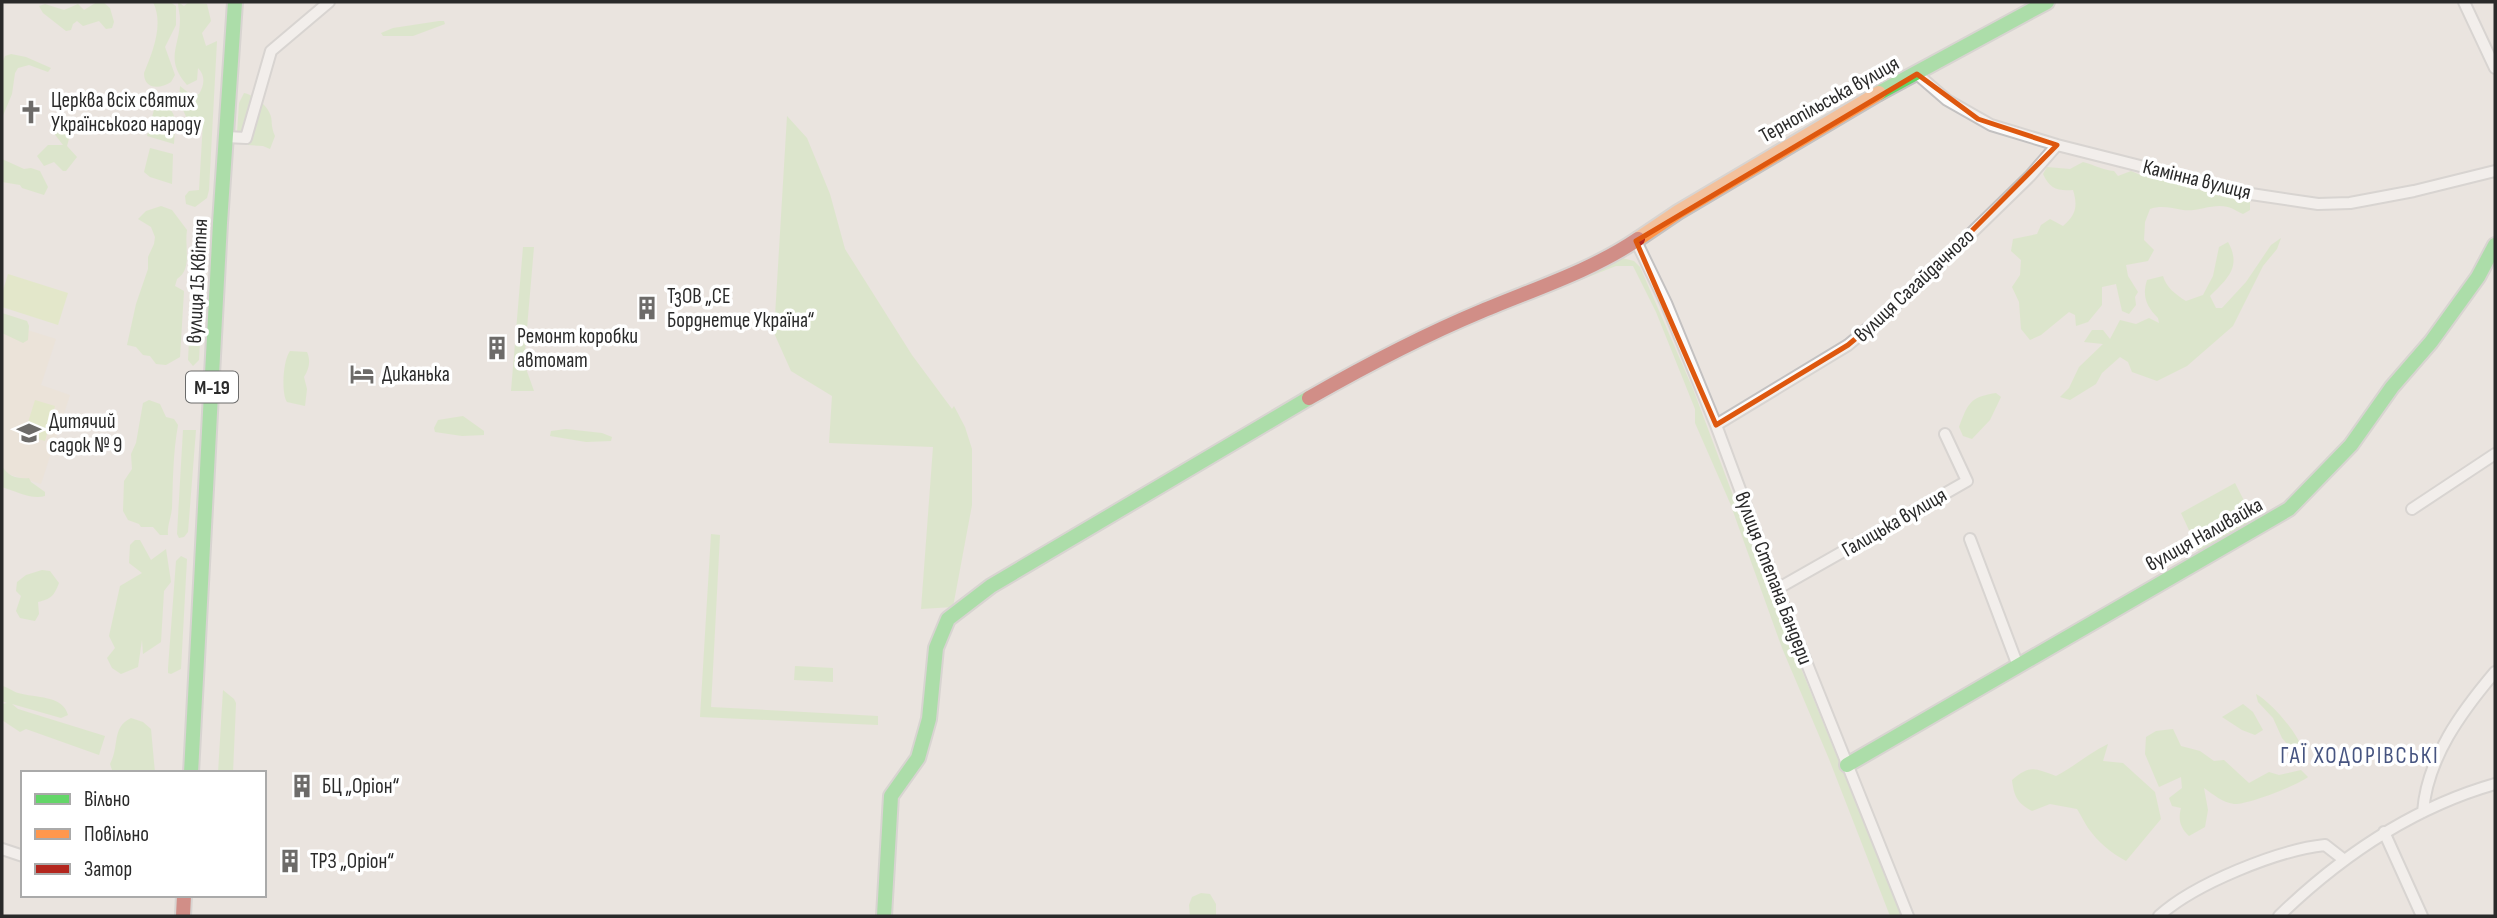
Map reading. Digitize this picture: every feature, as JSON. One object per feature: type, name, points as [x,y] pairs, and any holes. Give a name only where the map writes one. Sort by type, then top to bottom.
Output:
[{"type":"main road","name":"вулиця 15 Квітня","points":[[191,771],[235,2]]},
{"type":"main road","name":"Тернопільська вулиця","points":[[884,916],[891,796],[918,758],[929,719],[936,648],[948,619],[991,586],[1378,358],[1478,312],[1604,260],[1839,116],[2047,2]]},
{"type":"main road","name":"вулиця Наливайка","points":[[1847,765],[2289,509],[2351,445],[2392,387],[2431,342],[2478,277],[2495,245]]},
{"type":"main road","points":[[183,916],[184,897]]},
{"type":"street","points":[[226,137],[246,138],[271,51],[328,2]]},
{"type":"street","points":[[2464,2],[2495,68]]},
{"type":"street","name":"Камінна вулиця","points":[[1917,74],[1947,100],[1978,119],[2057,145],[2239,191],[2318,204],[2350,203],[2495,171]]},
{"type":"street","name":"вулиця Сагайдачного","points":[[1716,425],[1848,345],[1911,292],[2030,176],[2057,145]]},
{"type":"street","name":"вулиця Степана Бандери","points":[[1636,241],[1666,303],[1716,425],[1777,589],[1908,916]]},
{"type":"street","name":"Галицька вулиця","points":[[1777,589],[1967,481],[1945,434]]},
{"type":"street","points":[[2412,509],[2495,454]]},
{"type":"street","points":[[1970,539],[2018,666]]},
{"type":"street","points":[[2423,812],[2432,773],[2443,746],[2462,712],[2495,672]]},
{"type":"street","points":[[2279,916],[2343,859],[2384,832],[2475,789],[2495,783]]},
{"type":"street","points":[[2384,832],[2422,916]]},
{"type":"street","points":[[2159,916],[2208,884],[2288,853],[2325,845],[2343,859]]},
{"type":"street","points":[[2,849],[21,855]]},
{"type":"highlighted area","points":[[1917,74],[1978,119],[2057,145],[1911,292],[1848,345],[1716,425],[1636,241]]},
{"type":"shaded area","name":"Дитячий садок № 9","points":[[2,322],[56,339],[41,385],[70,395],[41,484],[2,472]]},
{"type":"green space","points":[[97,2],[103,2],[110,8],[114,22],[112,28],[106,29],[99,21],[83,26],[77,21],[71,30],[66,31],[43,13],[39,6],[45,4],[64,10],[78,4],[84,10]]},
{"type":"green space","points":[[153,2],[170,2],[176,6],[176,25],[165,47],[175,75],[171,82],[158,87],[147,83],[144,73],[154,47],[157,28],[158,19]]},
{"type":"green space","points":[[178,2],[184,6],[189,2],[207,4],[211,21],[202,33],[206,46],[217,41],[209,190],[207,198],[195,207],[186,204],[185,196],[189,191],[199,190],[203,122],[188,121],[179,101],[180,86],[191,95],[199,94],[203,78],[198,68],[197,80],[187,85],[176,67],[175,53],[180,19]]},
{"type":"green space","points":[[444,21],[445,24],[413,36],[383,36],[381,33],[393,28]]},
{"type":"green space","points":[[11,54],[26,57],[51,68],[48,72],[29,65],[18,68],[12,94],[2,118],[3,61],[5,56]]},
{"type":"green space","points":[[244,93],[259,100],[270,114],[275,136],[270,149],[248,145],[237,133],[239,103]]},
{"type":"green space","points":[[156,102],[173,112],[174,144],[147,136]]},
{"type":"green space","points":[[787,116],[807,138],[830,194],[845,249],[912,355],[952,409],[954,406],[965,427],[972,449],[972,505],[953,607],[921,609],[933,447],[829,443],[832,396],[791,371],[774,333]]},
{"type":"green space","points":[[65,126],[70,135],[67,146],[77,157],[66,171],[54,162],[44,166],[37,156],[48,145],[63,145],[53,132]]},
{"type":"green space","points":[[150,148],[173,154],[172,184],[150,177],[144,172]]},
{"type":"green space","points":[[2,159],[24,169],[40,171],[48,187],[44,195],[20,185],[2,182]]},
{"type":"green space","points":[[2083,162],[2114,171],[2118,176],[2131,171],[2143,176],[2161,176],[2220,196],[2250,199],[2250,210],[2243,214],[2222,206],[2189,210],[2162,207],[2150,209],[2145,222],[2144,240],[2154,250],[2148,261],[2126,265],[2128,276],[2138,292],[2135,297],[2136,305],[2129,314],[2122,311],[2116,284],[2102,287],[2102,305],[2088,322],[2076,326],[2075,315],[2069,312],[2041,335],[2030,340],[2021,329],[2019,302],[2012,287],[2020,275],[2021,260],[2011,251],[2013,239],[2037,234],[2041,225],[2050,219],[2063,226],[2067,222],[2075,210],[2073,190],[2055,188],[2043,174],[2047,167],[2070,169]]},
{"type":"green space","points":[[161,206],[172,210],[187,230],[185,270],[175,286],[184,291],[180,357],[166,365],[156,364],[150,356],[143,355],[136,347],[127,345],[155,237],[151,227],[138,219],[146,211]]},
{"type":"green space","points":[[196,236],[204,247],[207,261],[205,276],[198,287],[197,319],[201,323],[199,360],[193,366],[188,360]]},
{"type":"green space","points":[[2281,238],[2277,249],[2263,266],[2233,326],[2187,366],[2157,381],[2132,372],[2128,362],[2120,357],[2102,373],[2096,384],[2070,400],[2060,397],[2069,388],[2079,367],[2103,344],[2084,342],[2092,330],[2103,330],[2110,339],[2120,320],[2136,324],[2149,318],[2159,323],[2146,300],[2147,280],[2163,276],[2166,284],[2186,301],[2203,295],[2213,276],[2219,247],[2228,242],[2233,259],[2231,272],[2210,296],[2216,308],[2222,308],[2246,282],[2271,245]]},
{"type":"green space","points":[[523,247],[534,247],[524,363],[534,391],[511,391]]},
{"type":"green space","points":[[1622,258],[1634,261],[1640,267],[1693,389],[1761,570],[1902,916],[1890,916],[1829,759],[1782,648],[1730,503],[1695,423],[1695,409],[1656,312],[1633,266],[1616,266],[1553,291]]},
{"type":"green space","points":[[8,274],[68,293],[58,325],[2,307],[2,294]]},
{"type":"green space","points":[[2,313],[27,321],[28,340],[23,343],[2,333]]},
{"type":"green space","points":[[290,351],[307,352],[308,355],[309,365],[304,377],[307,389],[305,406],[287,402],[285,398],[284,369]]},
{"type":"green space","points":[[1996,393],[2001,397],[1990,420],[1972,439],[1963,436],[1959,427],[1971,403],[1980,397]]},
{"type":"green space","points":[[35,400],[55,406],[45,441],[24,435]]},
{"type":"green space","points":[[149,400],[160,404],[166,417],[174,419],[178,425],[168,535],[160,535],[153,527],[141,527],[128,520],[123,511],[124,481],[132,469],[131,454],[136,443],[143,403]]},
{"type":"green space","points":[[463,416],[484,431],[484,435],[462,436],[435,432],[438,420]]},
{"type":"green space","points":[[566,429],[602,433],[612,437],[611,441],[586,442],[550,436],[551,431]]},
{"type":"green space","points":[[183,430],[196,430],[188,532],[179,538],[177,534]]},
{"type":"green space","points":[[2,466],[13,476],[29,478],[45,492],[45,496],[29,496],[2,487]]},
{"type":"green space","points":[[2235,483],[2257,526],[2201,556],[2181,513]]},
{"type":"green space","points":[[711,534],[720,535],[711,707],[878,716],[878,725],[700,717]]},
{"type":"green space","points":[[135,540],[140,540],[151,560],[166,549],[171,582],[164,591],[161,642],[143,654],[142,640],[138,667],[121,674],[112,668],[107,658],[115,648],[109,636],[120,586],[142,573],[129,563],[130,545]]},
{"type":"green space","points":[[181,556],[187,559],[181,669],[171,674],[168,673],[168,668],[176,561]]},
{"type":"green space","points":[[42,570],[50,571],[59,583],[52,596],[38,602],[39,614],[35,621],[20,618],[16,611],[21,596],[16,591],[17,582],[26,575]]},
{"type":"green space","points":[[795,666],[833,668],[833,682],[794,680]]},
{"type":"green space","points":[[2,686],[18,693],[48,698],[60,704],[68,715],[61,718],[12,704],[18,709],[105,736],[99,755],[26,729],[20,732],[2,720],[2,704],[7,703],[2,701]]},
{"type":"green space","points":[[223,690],[236,703],[233,771],[218,771]]},
{"type":"green space","points":[[2256,694],[2277,712],[2297,738],[2303,753],[2300,764],[2282,738],[2273,718],[2258,702]]},
{"type":"green space","points":[[2243,704],[2253,712],[2263,730],[2255,735],[2222,717]]},
{"type":"green space","points":[[131,718],[143,722],[151,729],[155,771],[112,771],[110,764],[118,732]]},
{"type":"green space","points":[[2173,729],[2181,746],[2200,751],[2214,761],[2224,760],[2249,783],[2269,772],[2279,775],[2301,770],[2308,777],[2271,794],[2234,804],[2218,798],[2204,788],[2208,810],[2205,827],[2189,836],[2180,823],[2181,808],[2172,806],[2169,798],[2182,788],[2181,777],[2159,787],[2145,754],[2146,737],[2156,731]]},
{"type":"green space","points":[[2108,744],[2103,761],[2123,763],[2155,792],[2161,819],[2126,861],[2096,838],[2077,809],[2050,804],[2032,811],[2023,805],[2015,795],[2012,780],[2033,769],[2056,776]]},
{"type":"green space","points":[[1201,893],[1210,894],[1216,904],[1216,916],[1190,916],[1189,905],[1192,897]]},
{"type":"traffic: fast","points":[[191,771],[220,223],[235,2]]},
{"type":"traffic: fast","points":[[1879,93],[2047,2]]},
{"type":"traffic: fast","points":[[1847,765],[2289,509],[2351,445],[2392,387],[2431,342],[2478,277],[2495,245]]},
{"type":"traffic: fast","points":[[884,916],[891,796],[918,758],[929,719],[936,648],[948,619],[991,586],[1309,398]]},
{"type":"traffic: slow","points":[[1638,239],[1678,212],[1879,93]]},
{"type":"traffic: jam","points":[[1309,398],[1416,341],[1582,270],[1638,239]]},
{"type":"traffic: jam","points":[[183,916],[184,897]]},
{"type":"place","name":"Церква всіх святих Українського народу","points":[[31,112]]},
{"type":"place","name":"ТзОВ „СЕ Борднетце Україна“","points":[[647,308]]},
{"type":"place","name":"Ремонт коробки автомат","points":[[497,348]]},
{"type":"place","name":"Диканька","points":[[362,374]]},
{"type":"place","name":"Дитячий садок № 9","points":[[29,433]]},
{"type":"place","name":"БЦ „Оріон“","points":[[302,786]]},
{"type":"place","name":"ТРЗ „Оріон“","points":[[290,861]]},
{"type":"district","name":"ГАЇ ХОДОРІВСЬКІ","points":[[2360,755]]}]
